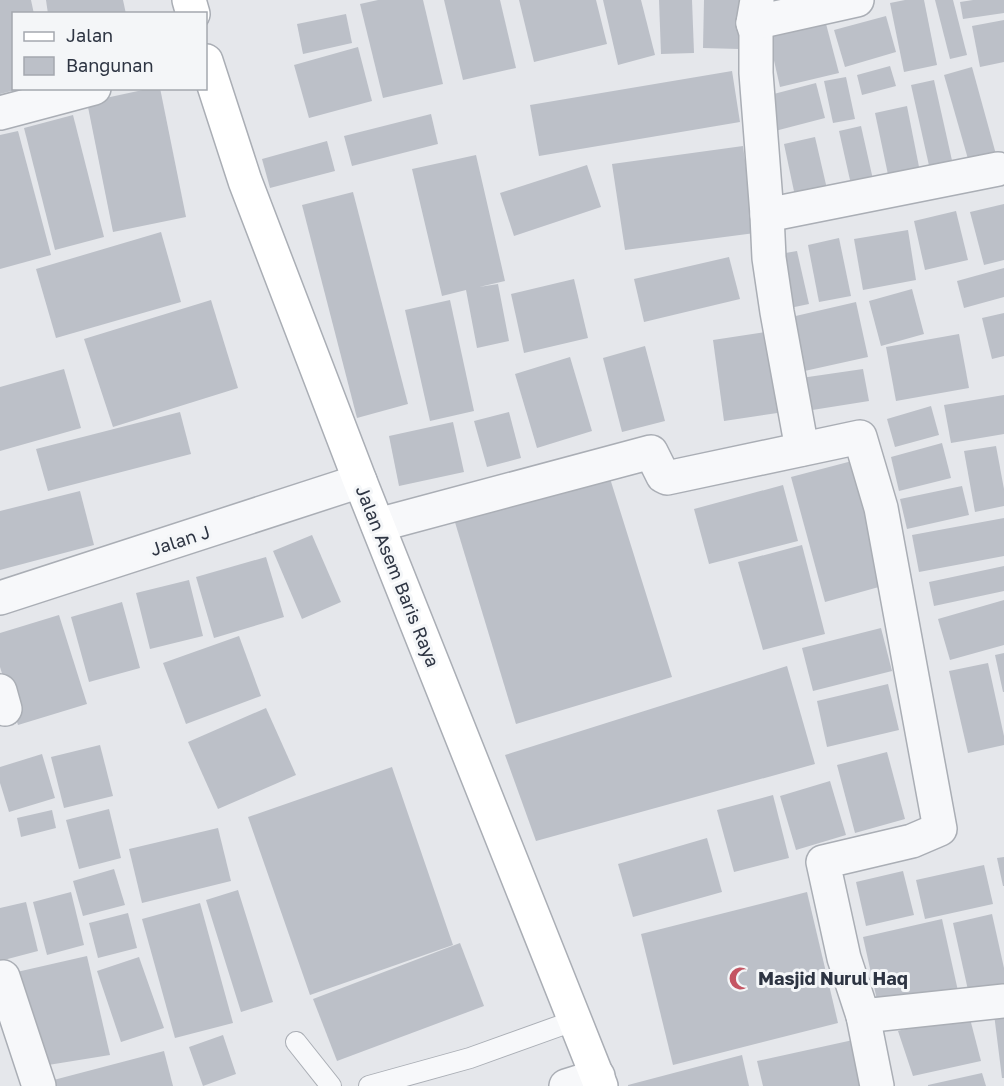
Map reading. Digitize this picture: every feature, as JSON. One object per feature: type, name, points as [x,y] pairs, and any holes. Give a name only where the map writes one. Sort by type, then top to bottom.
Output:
[{"type":"street","points":[[802,449],[769,258],[759,116],[755,11],[857,0]]},
{"type":"street","name":"Jalan Asem Baris Raya","points":[[207,64],[245,181],[360,481],[599,1081]]},
{"type":"street","points":[[0,113],[86,90]]},
{"type":"street","points":[[767,215],[998,169]]},
{"type":"street","points":[[378,525],[651,452],[663,476],[667,478],[860,437],[881,508],[940,829],[912,841],[823,862],[844,958],[863,1016],[877,1086]]},
{"type":"street","name":"Jalan J","points":[[0,598],[360,481]]},
{"type":"street","points":[[3,977],[39,1086]]},
{"type":"street","points":[[863,1016],[1004,1001]]},
{"type":"street","points":[[566,1086],[599,1081]]},
{"type":"lane","points":[[369,1086],[470,1058],[576,1020]]},
{"type":"lane","points":[[296,1042],[332,1086]]},
{"type":"building","points":[[0,0],[31,0],[34,12],[12,12],[12,90],[15,90],[0,94]]},
{"type":"building","points":[[46,0],[123,0],[126,12],[48,12]]},
{"type":"building","points":[[378,0],[423,0],[443,84],[383,98],[360,4]]},
{"type":"building","points":[[444,0],[500,0],[516,68],[463,80]]},
{"type":"building","points":[[519,0],[596,0],[607,44],[534,62]]},
{"type":"building","points":[[603,0],[641,0],[655,55],[618,65]]},
{"type":"building","points":[[659,0],[692,0],[694,53],[661,54]]},
{"type":"building","points":[[704,0],[740,0],[739,49],[703,48]]},
{"type":"building","points":[[924,0],[937,65],[904,72],[890,3]]},
{"type":"building","points":[[935,0],[953,0],[967,55],[950,59]]},
{"type":"building","points":[[1004,0],[1004,13],[963,19],[960,2]]},
{"type":"building","points":[[346,14],[352,43],[303,54],[297,24]]},
{"type":"building","points":[[886,16],[896,52],[845,67],[834,30]]},
{"type":"building","points":[[825,20],[839,73],[780,87],[768,34]]},
{"type":"building","points":[[1004,20],[1004,62],[980,67],[972,26]]},
{"type":"building","points":[[358,47],[372,101],[309,118],[294,65]]},
{"type":"building","points":[[890,66],[896,86],[862,95],[857,75]]},
{"type":"building","points":[[972,67],[997,158],[970,166],[944,75]]},
{"type":"building","points":[[732,71],[740,122],[539,156],[530,105]]},
{"type":"building","points":[[846,77],[855,119],[833,123],[824,81]]},
{"type":"building","points":[[934,80],[953,165],[930,170],[911,85]]},
{"type":"building","points":[[816,83],[825,118],[775,131],[766,96]]},
{"type":"building","points":[[143,90],[160,90],[186,217],[113,232],[87,102]]},
{"type":"building","points":[[907,106],[921,177],[890,184],[875,113]]},
{"type":"building","points":[[431,114],[438,144],[352,166],[344,136]]},
{"type":"building","points":[[73,115],[104,237],[55,250],[24,128]]},
{"type":"building","points":[[861,126],[874,184],[852,189],[839,131]]},
{"type":"building","points":[[18,131],[51,255],[0,269],[0,135]]},
{"type":"building","points":[[815,137],[827,189],[795,196],[784,144]]},
{"type":"building","points":[[327,141],[335,171],[270,188],[262,159]]},
{"type":"building","points":[[743,146],[755,233],[625,250],[612,164]]},
{"type":"building","points":[[476,155],[505,281],[479,287],[498,284],[509,341],[477,348],[466,290],[442,296],[412,169]]},
{"type":"building","points":[[587,165],[601,207],[514,236],[500,193]]},
{"type":"building","points":[[353,192],[408,404],[357,418],[302,205]]},
{"type":"building","points":[[1004,204],[1004,260],[984,265],[970,212]]},
{"type":"building","points":[[956,211],[968,260],[925,270],[914,221]]},
{"type":"building","points":[[908,230],[916,280],[863,290],[854,239]]},
{"type":"building","points":[[161,232],[181,302],[56,338],[36,269]]},
{"type":"building","points":[[839,238],[851,296],[819,302],[808,245]]},
{"type":"building","points":[[797,251],[809,304],[785,309],[774,255]]},
{"type":"building","points":[[729,257],[740,299],[644,322],[634,279]]},
{"type":"building","points":[[1004,268],[1004,297],[964,308],[957,281]]},
{"type":"building","points":[[574,279],[588,338],[524,353],[511,294]]},
{"type":"building","points":[[912,289],[924,334],[881,346],[869,301]]},
{"type":"building","points":[[211,300],[238,388],[113,427],[84,339]]},
{"type":"building","points":[[450,300],[474,411],[430,421],[405,310]]},
{"type":"building","points":[[856,302],[868,357],[800,372],[787,318]]},
{"type":"building","points":[[1004,313],[1004,356],[992,359],[982,318]]},
{"type":"building","points":[[772,331],[784,412],[724,421],[713,340]]},
{"type":"building","points":[[959,334],[969,388],[896,401],[886,347]]},
{"type":"building","points":[[645,346],[665,421],[622,432],[603,358]]},
{"type":"building","points":[[570,357],[592,431],[537,448],[515,374]]},
{"type":"building","points":[[64,369],[81,428],[0,451],[0,387]]},
{"type":"building","points":[[863,369],[869,401],[806,411],[801,378]]},
{"type":"building","points":[[1004,395],[1004,434],[951,443],[944,405]]},
{"type":"building","points":[[931,406],[939,435],[895,447],[887,419]]},
{"type":"building","points":[[180,412],[191,454],[48,491],[36,449]]},
{"type":"building","points":[[509,412],[521,458],[487,467],[474,421]]},
{"type":"building","points":[[453,422],[464,472],[399,486],[389,436]]},
{"type":"building","points":[[942,443],[951,478],[899,491],[891,457]]},
{"type":"building","points":[[996,446],[1004,489],[1004,506],[975,512],[964,451]]},
{"type":"building","points":[[852,461],[886,585],[825,602],[791,477]]},
{"type":"building","points":[[608,472],[672,677],[516,724],[454,519]]},
{"type":"building","points":[[783,485],[798,541],[709,564],[694,509]]},
{"type":"building","points":[[962,486],[969,515],[907,529],[900,499]]},
{"type":"building","points":[[80,491],[94,545],[0,570],[0,511]]},
{"type":"building","points":[[1004,518],[1004,556],[919,572],[912,535]]},
{"type":"building","points":[[312,535],[341,602],[302,619],[273,551]]},
{"type":"building","points":[[802,545],[825,634],[763,650],[738,562]]},
{"type":"building","points":[[266,557],[284,617],[214,638],[196,577]]},
{"type":"building","points":[[1004,566],[1004,591],[934,606],[929,582]]},
{"type":"building","points":[[189,580],[203,636],[150,649],[136,593]]},
{"type":"building","points":[[1004,600],[1004,645],[950,660],[938,619]]},
{"type":"building","points":[[122,602],[140,668],[89,682],[71,617]]},
{"type":"building","points":[[59,615],[87,704],[18,725],[0,667],[0,633]]},
{"type":"building","points":[[881,628],[892,671],[813,691],[802,648]]},
{"type":"building","points":[[239,636],[261,696],[186,724],[163,663]]},
{"type":"building","points":[[1004,653],[1004,692],[1003,692],[995,655]]},
{"type":"building","points":[[988,663],[1004,745],[968,753],[949,671]]},
{"type":"building","points":[[787,666],[815,764],[536,841],[505,755]]},
{"type":"building","points":[[888,684],[899,730],[827,747],[817,701]]},
{"type":"building","points":[[266,708],[296,775],[218,809],[188,742]]},
{"type":"building","points":[[100,745],[113,796],[64,808],[51,757]]},
{"type":"building","points":[[887,752],[905,819],[855,833],[837,765]]},
{"type":"building","points":[[42,754],[55,798],[9,812],[0,783],[0,767]]},
{"type":"building","points":[[392,767],[453,945],[310,995],[248,817]]},
{"type":"building","points":[[830,781],[846,835],[796,850],[780,796]]},
{"type":"building","points":[[773,795],[789,858],[734,872],[717,810]]},
{"type":"building","points":[[109,809],[121,858],[79,869],[66,820]]},
{"type":"building","points":[[52,810],[56,828],[21,837],[17,818]]},
{"type":"building","points":[[218,828],[231,881],[142,903],[129,849]]},
{"type":"building","points":[[707,838],[722,892],[633,917],[618,864]]},
{"type":"building","points":[[1004,857],[1004,886],[1003,886],[997,858]]},
{"type":"building","points":[[984,865],[993,904],[925,919],[916,880]]},
{"type":"building","points":[[114,869],[125,905],[83,916],[73,881]]},
{"type":"building","points":[[903,871],[914,915],[866,926],[856,882]]},
{"type":"building","points":[[238,890],[273,1002],[241,1012],[206,900]]},
{"type":"building","points":[[71,892],[84,945],[47,955],[33,902]]},
{"type":"building","name":"Masjid Nurul Haq","points":[[807,892],[838,1023],[673,1065],[641,934]]},
{"type":"building","points":[[26,902],[38,951],[0,961],[0,908]]},
{"type":"building","points":[[200,903],[233,1023],[175,1038],[142,919]]},
{"type":"building","points":[[128,913],[137,948],[98,958],[89,923]]},
{"type":"building","points":[[992,914],[1004,968],[1004,991],[970,999],[953,923]]},
{"type":"building","points":[[942,919],[958,991],[879,1009],[863,937]]},
{"type":"building","points":[[460,943],[484,1006],[337,1061],[313,999]]},
{"type":"building","points":[[87,956],[110,1055],[42,1066],[8,974]]},
{"type":"building","points":[[139,957],[164,1028],[121,1042],[97,971]]},
{"type":"building","points":[[968,1011],[981,1061],[913,1076],[898,1031]]},
{"type":"building","points":[[1004,1013],[1004,1078],[1002,1078],[994,1014]]},
{"type":"building","points":[[223,1035],[236,1074],[203,1086],[189,1047]]},
{"type":"building","points":[[853,1040],[862,1086],[763,1086],[757,1061]]},
{"type":"building","points":[[164,1051],[173,1086],[47,1086],[46,1082]]},
{"type":"building","points":[[742,1055],[749,1086],[628,1086],[628,1085]]},
{"type":"building","points":[[982,1073],[986,1086],[928,1086],[928,1085]]},
{"type":"place","name":"Masjid Nurul Haq","points":[[740,978]]}]
